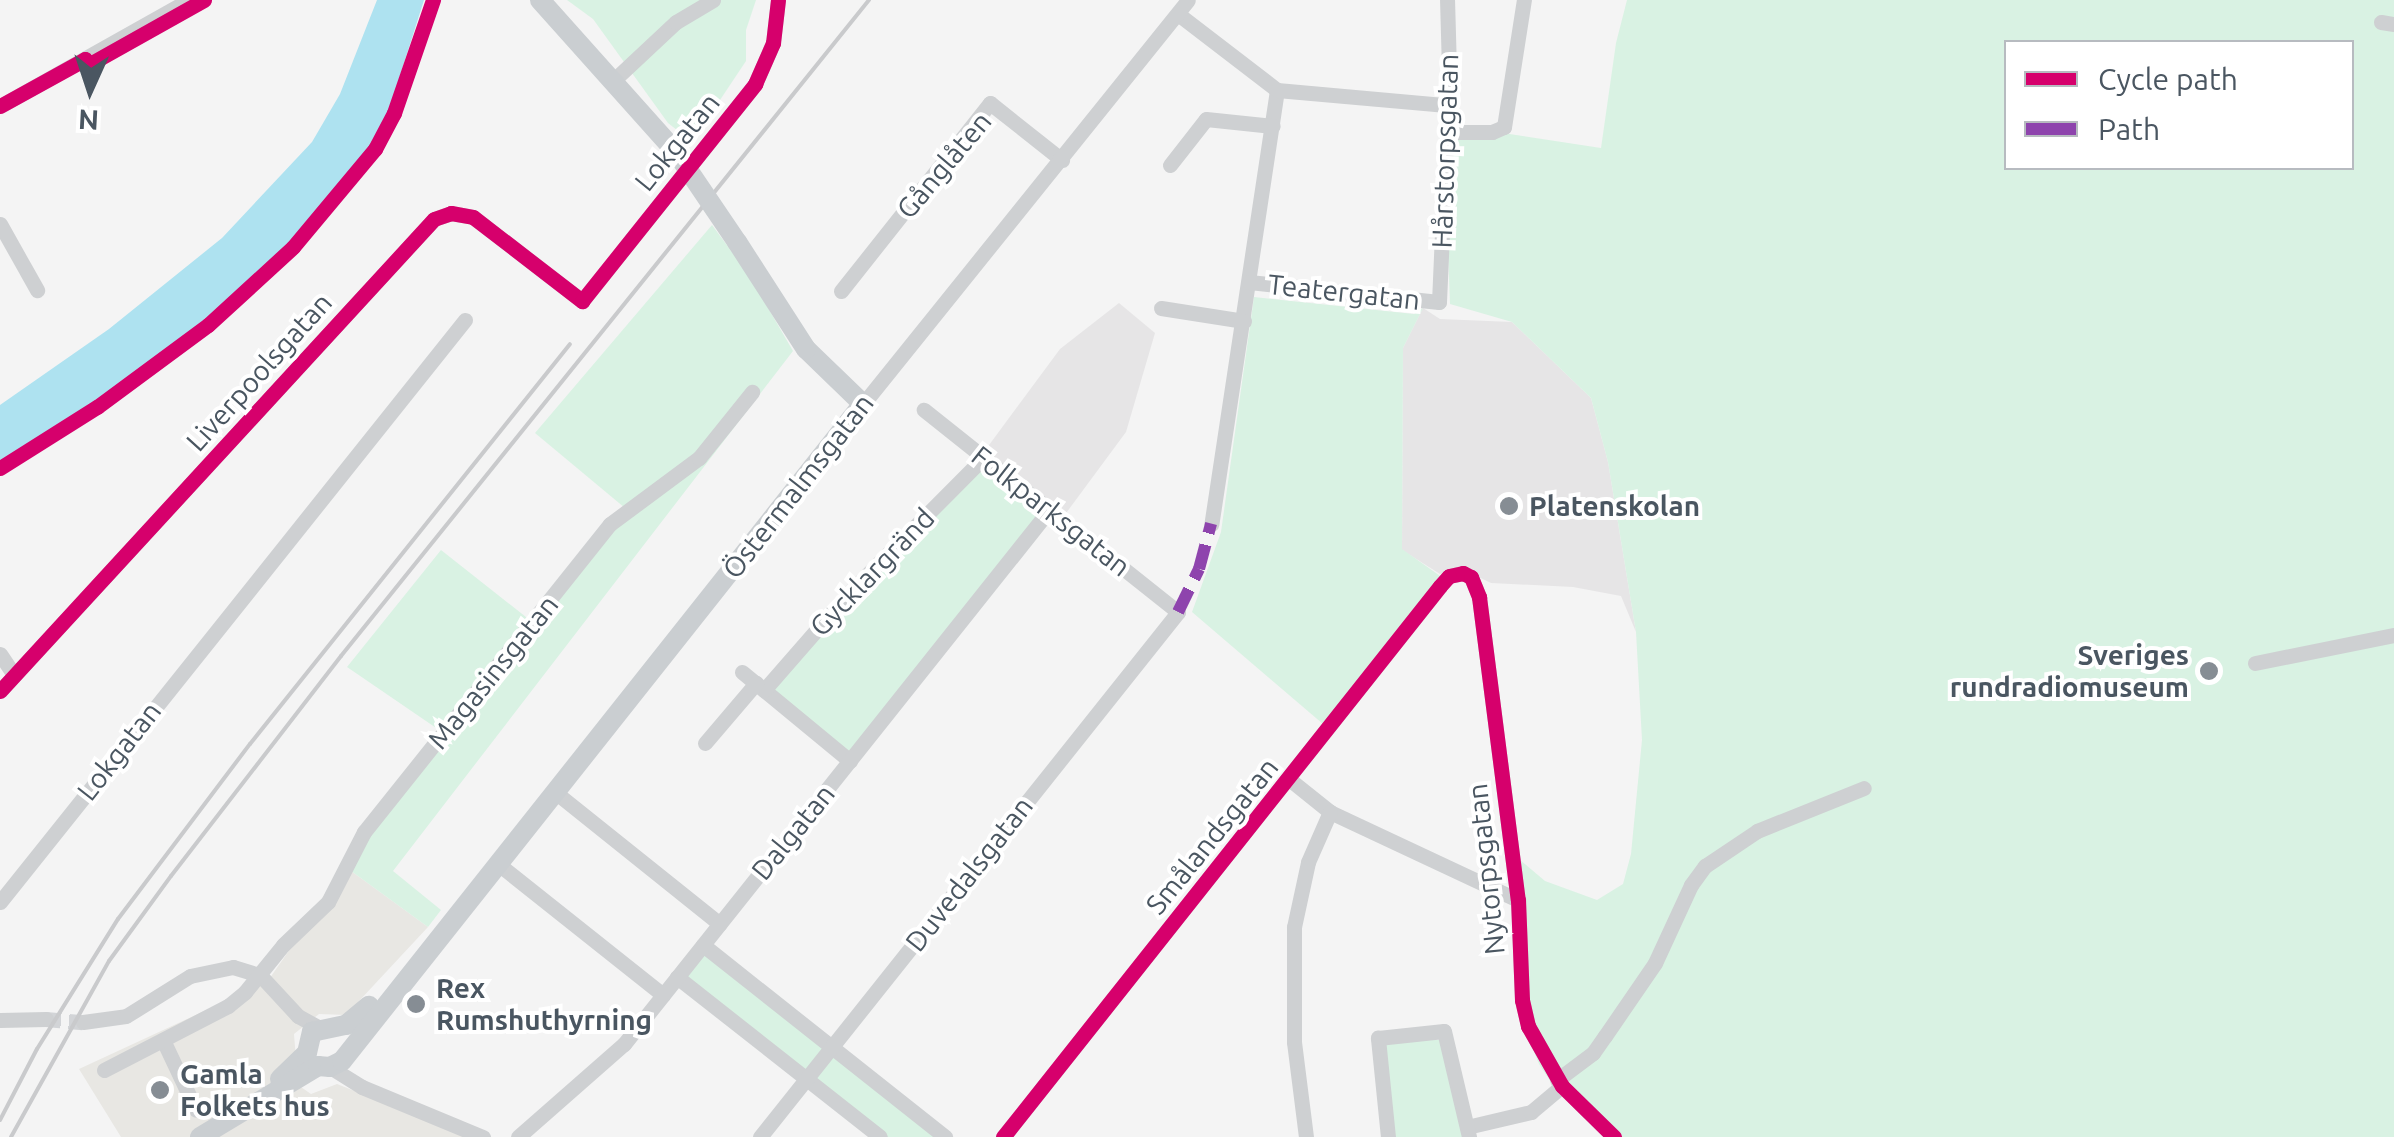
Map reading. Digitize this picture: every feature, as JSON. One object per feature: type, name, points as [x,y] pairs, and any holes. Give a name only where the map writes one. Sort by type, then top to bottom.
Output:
[{"type":"main road","points":[[540,0],[615,79],[676,152],[806,348],[863,404]]},
{"type":"main road","name":"Östermalmsgatan","points":[[200,1137],[326,1049],[408,972],[863,404]]},
{"type":"main road","name":"Östermalmsgatan","points":[[182,1137],[326,1049]]},
{"type":"street","points":[[0,106],[189,0]]},
{"type":"street","points":[[615,79],[676,22],[714,0]]},
{"type":"street","name":"Lokgatan","points":[[582,300],[755,84],[773,43],[778,0]]},
{"type":"street","name":"Östermalmsgatan","points":[[863,404],[1188,0]]},
{"type":"street","name":"Hårstorpsgatan","points":[[1440,302],[1446,0]]},
{"type":"street","points":[[1446,132],[1492,132],[1504,127],[1524,0]]},
{"type":"street","points":[[1178,14],[1278,90],[1446,105]]},
{"type":"street","points":[[1211,524],[1278,90]]},
{"type":"street","name":"Gånglåten","points":[[842,292],[990,103],[1062,160]]},
{"type":"street","points":[[1170,165],[1206,119],[1273,126]]},
{"type":"street","name":"Liverpoolsgatan","points":[[0,690],[434,219],[451,213],[473,217],[582,300]]},
{"type":"street","points":[[0,224],[38,290]]},
{"type":"street","name":"Teatergatan","points":[[1250,282],[1440,302]]},
{"type":"street","points":[[1161,308],[1244,321]]},
{"type":"street","name":"Lokgatan","points":[[0,902],[465,320]]},
{"type":"street","name":"Magasinsgatan","points":[[104,1070],[228,1006],[260,975],[282,944],[328,902],[364,832],[610,524],[700,458],[752,392]]},
{"type":"street","name":"Folkparksgatan","points":[[924,410],[1178,612]]},
{"type":"street","name":"Gycklargränd","points":[[705,743],[984,458]]},
{"type":"street","name":"Dalgatan","points":[[518,1137],[624,1044],[1050,509]]},
{"type":"street","name":"Smålandsgatan","points":[[1003,1137],[1440,586],[1449,576],[1463,573]]},
{"type":"street","name":"Nytorpsgatan","points":[[1463,573],[1471,576],[1479,597],[1518,900],[1522,1000],[1536,1045],[1560,1083],[1614,1137]]},
{"type":"street","name":"Duvedalsgatan","points":[[760,1137],[1178,612]]},
{"type":"street","points":[[2254,662],[2394,636]]},
{"type":"street","points":[[0,654],[14,675]]},
{"type":"street","points":[[742,672],[850,761]]},
{"type":"street","points":[[1289,779],[1330,812],[1518,900]]},
{"type":"street","points":[[1388,1137],[1378,1038],[1444,1031],[1468,1132],[1531,1112],[1593,1053],[1656,963],[1685,895],[1706,866],[1756,831],[1864,788]]},
{"type":"street","points":[[554,792],[720,924]]},
{"type":"street","points":[[1306,1137],[1294,1042],[1294,927],[1308,862],[1330,812]]},
{"type":"street","points":[[497,864],[663,995]]},
{"type":"street","points":[[703,945],[945,1137]]},
{"type":"street","points":[[83,1022],[126,1016],[204,970],[233,967],[260,975],[355,1080],[482,1137]]},
{"type":"street","points":[[677,977],[880,1137]]},
{"type":"street","points":[[0,1020],[46,1019]]},
{"type":"street","points":[[163,1040],[196,1110]]},
{"type":"shaded area","points":[[1119,303],[1155,333],[1126,432],[1061,520],[978,460],[1060,349]]},
{"type":"shaded area","name":"Platenskolan","points":[[1423,308],[1440,319],[1512,322],[1591,398],[1608,462],[1636,632],[1621,596],[1573,587],[1491,583],[1460,568],[1440,574],[1402,550],[1403,348]]},
{"type":"shaded area","points":[[347,868],[428,927],[346,1015],[319,1014],[294,1034],[298,1085],[311,1094],[337,1084],[471,1137],[121,1137],[79,1069],[267,982]]},
{"type":"green space","points":[[567,0],[756,0],[746,30],[746,61],[692,142],[668,123],[593,19]]},
{"type":"green space","points":[[1627,0],[2394,0],[2394,1137],[1607,1137],[1558,1093],[1539,1064],[1522,1022],[1513,854],[1545,881],[1597,900],[1623,884],[1631,854],[1642,740],[1636,632],[1608,462],[1591,398],[1512,322],[1450,304],[1444,135],[1490,140],[1503,133],[1601,148],[1616,43]]},
{"type":"green space","points":[[712,225],[749,275],[793,351],[393,871],[441,910],[428,927],[347,868],[445,734],[347,667],[441,550],[531,621],[631,513],[535,433]]},
{"type":"green space","points":[[1254,297],[1414,314],[1423,308],[1403,348],[1402,549],[1443,578],[1330,730],[1192,612],[1221,532]]},
{"type":"green space","points":[[978,460],[1053,513],[848,767],[761,694]]},
{"type":"green space","points":[[702,949],[940,1137],[875,1137],[676,982]]},
{"type":"green space","points":[[1379,1039],[1440,1040],[1469,1137],[1388,1137]]},
{"type":"water","points":[[377,0],[424,0],[385,123],[361,163],[266,268],[205,324],[125,383],[0,462],[0,405],[109,329],[222,238],[312,142],[340,94]]},
{"type":"tunnel","points":[[46,1019],[83,1022]]},
{"type":"railway","points":[[11,1137],[109,961],[171,876],[341,656],[869,0]]},
{"type":"railway","points":[[0,1120],[37,1049],[118,919],[250,744],[570,344]]},
{"type":"marked path","points":[[1178,612],[1199,569],[1211,524]]},
{"type":"cycle path","points":[[0,106],[85,59],[88,65],[204,0]]},
{"type":"cycle path","points":[[0,468],[97,407],[208,325],[293,247],[375,149],[394,113],[433,0]]},
{"type":"cycle path","points":[[0,691],[434,219],[451,213],[473,217],[582,301],[755,84],[773,43],[778,0]]},
{"type":"cycle path","points":[[1003,1137],[1440,586],[1449,576],[1463,573],[1471,577],[1479,597],[1518,900],[1522,1000],[1528,1026],[1562,1086],[1614,1137]]},
{"type":"place","name":"Platenskolan","points":[[1509,506]]},
{"type":"place","name":"Sveriges rundradiomuseum","points":[[2209,671]]},
{"type":"place","name":"Rex Rumshuthyrning","points":[[416,1004]]},
{"type":"place","name":"Gamla Folkets hus","points":[[160,1090]]}]
